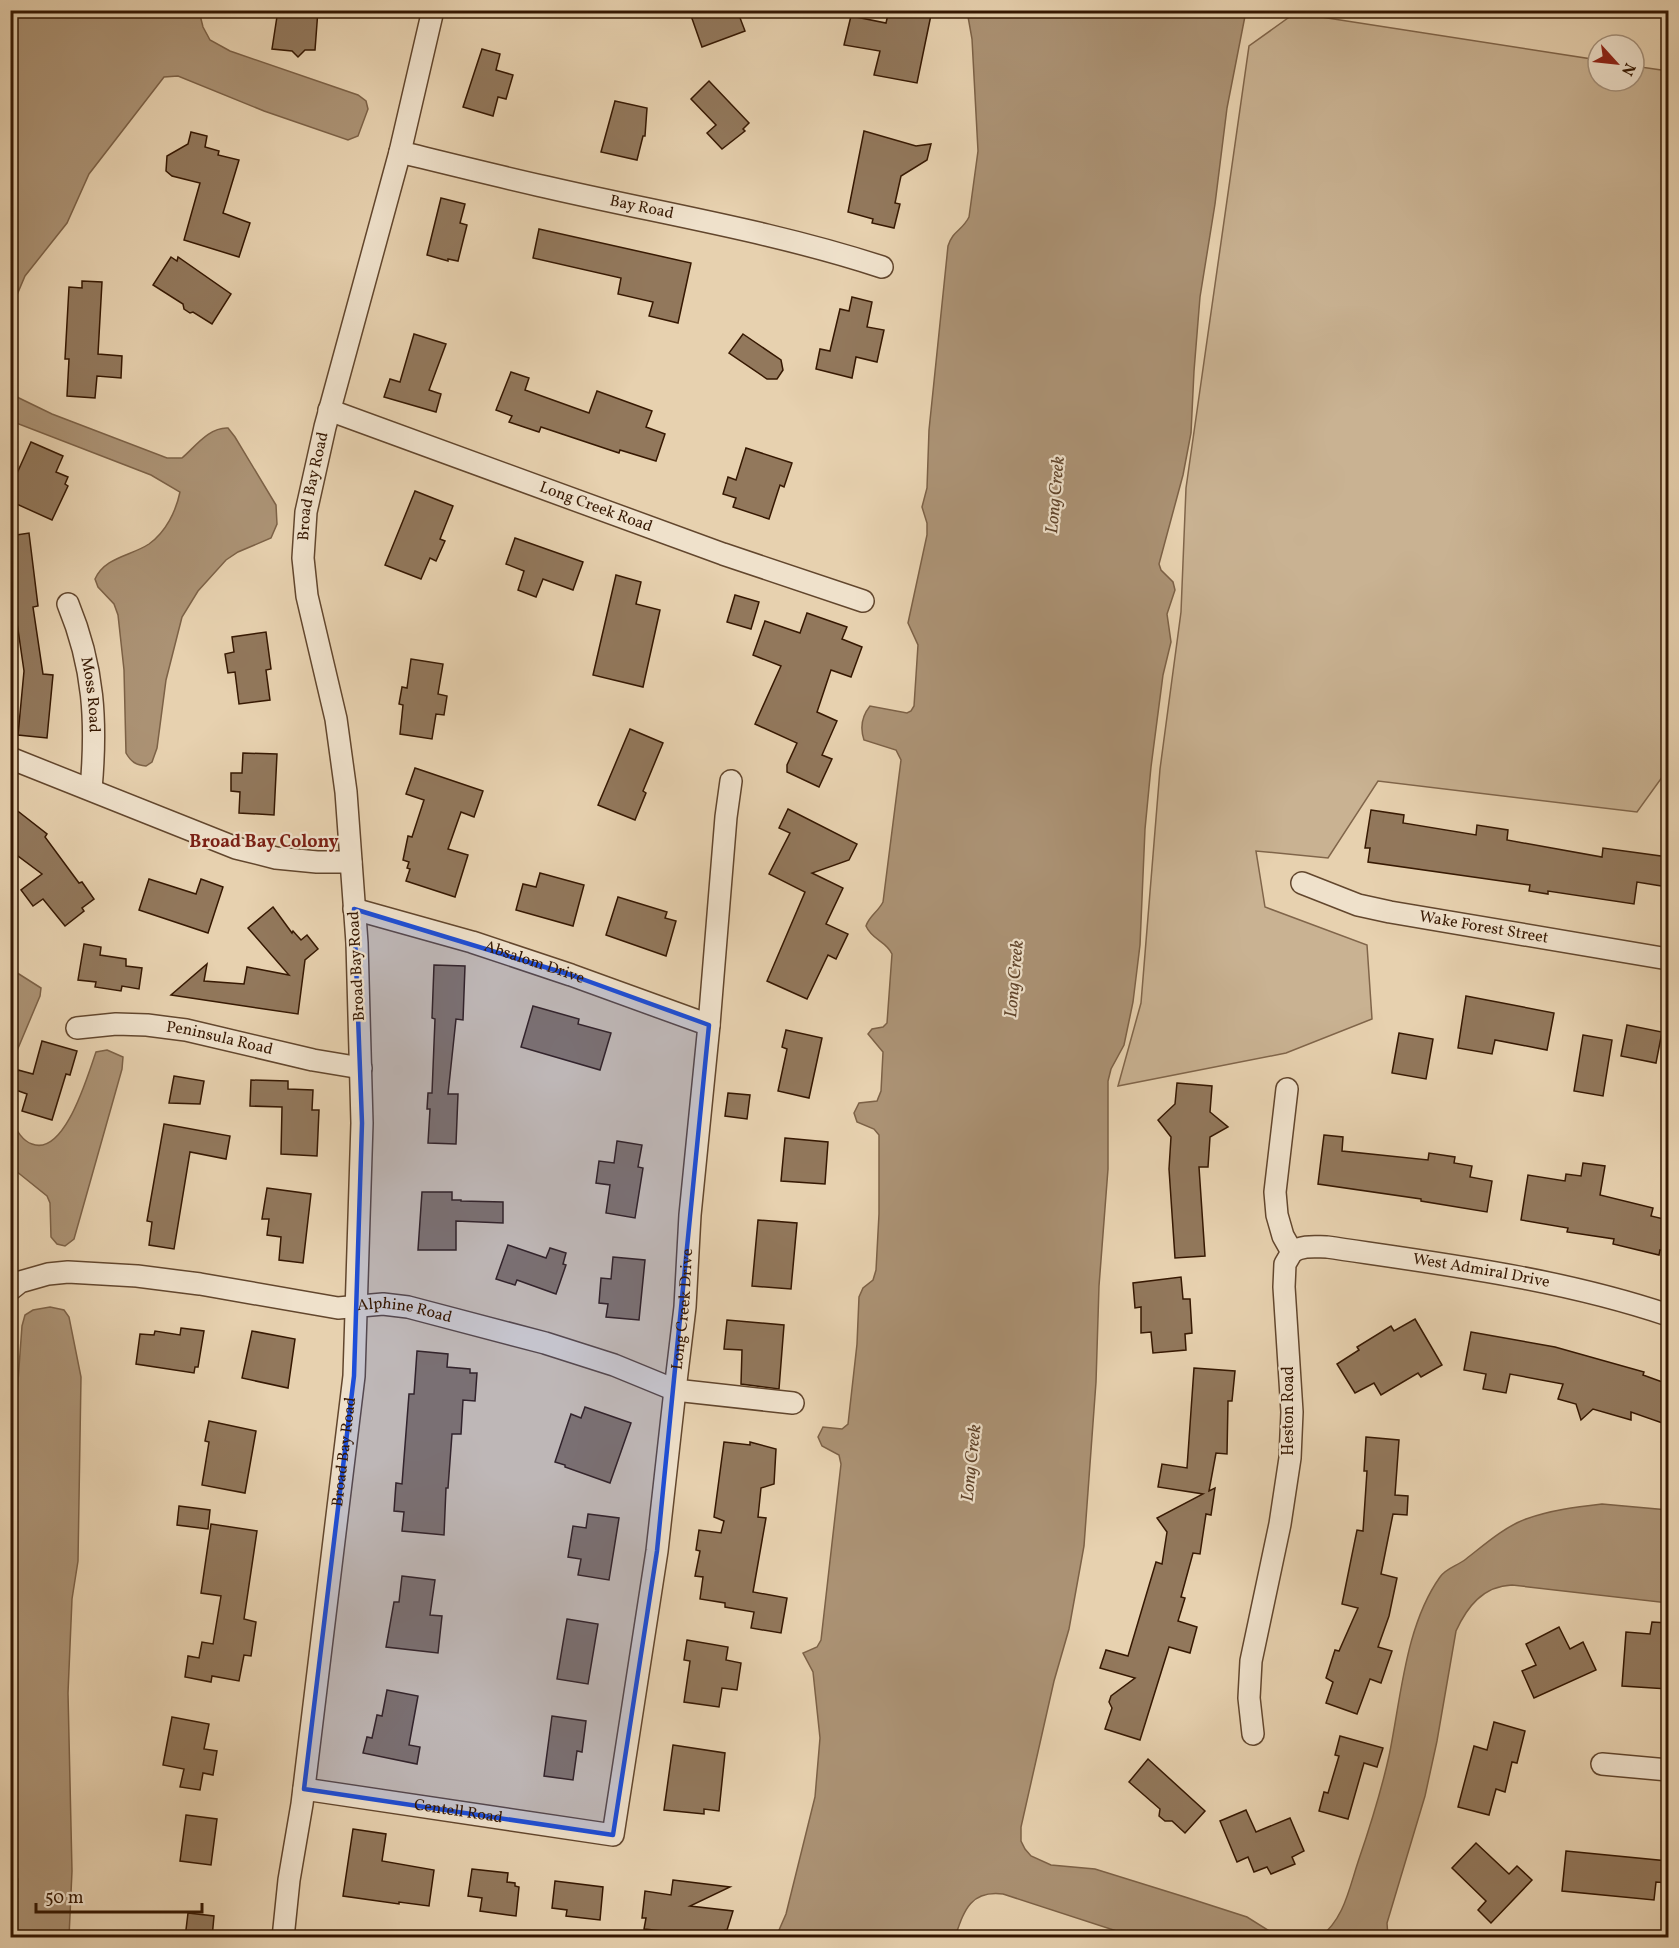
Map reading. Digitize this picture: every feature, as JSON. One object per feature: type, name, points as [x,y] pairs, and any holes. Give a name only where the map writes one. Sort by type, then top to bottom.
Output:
[{"type":"street","name":"Broad Bay Road","points":[[283,1938],[289,1880],[304,1789],[354,1376],[361,1068],[346,792],[336,719],[308,596],[303,558],[306,512],[309,489],[329,410],[400,152],[433,10]]},
{"type":"street","name":"Bay Road","points":[[400,152],[546,188],[766,233],[882,267]]},
{"type":"street","name":"Long Creek Road","points":[[329,410],[723,554],[863,601]]},
{"type":"street","name":"Moss Road","points":[[68,604],[81,635],[88,668],[94,717],[91,789]]},
{"type":"street","points":[[10,758],[91,789],[188,831],[236,848],[276,858],[317,862],[351,862]]},
{"type":"street","name":"Long Creek Drive","points":[[614,1835],[657,1551],[685,1307],[690,1215],[731,781]]},
{"type":"street","name":"Wake Forest Street","points":[[1302,883],[1358,905],[1390,912],[1668,959]]},
{"type":"street","name":"Absalom Drive","points":[[354,909],[472,942],[709,1025]]},
{"type":"street","name":"Peninsula Road","points":[[77,1028],[116,1024],[186,1030],[313,1060],[361,1068]]},
{"type":"street","points":[[1287,1089],[1275,1192],[1277,1215],[1283,1236],[1292,1252]]},
{"type":"street","name":"West Admiral Drive","points":[[1292,1252],[1298,1248],[1327,1247],[1467,1268],[1600,1294],[1668,1315]]},
{"type":"street","name":"Heston Road","points":[[1253,1734],[1250,1698],[1251,1661],[1280,1524],[1290,1458],[1292,1412],[1284,1287],[1285,1264],[1292,1252]]},
{"type":"street","name":"Alphine Road","points":[[10,1290],[20,1282],[48,1274],[68,1272],[137,1276],[200,1284],[338,1308],[383,1304],[408,1307],[534,1340],[614,1365],[675,1390],[793,1403]]},
{"type":"street","points":[[1602,1764],[1668,1770]]},
{"type":"street","name":"Centell Road","points":[[304,1789],[614,1835]]},
{"type":"highlighted area","points":[[354,909],[571,975],[709,1025],[657,1551],[613,1835],[304,1789],[354,1376],[362,1123]]},
{"type":"shaded area","points":[[1295,13],[1586,58],[1586,93],[1646,93],[1646,68],[1668,71],[1668,769],[1637,812],[1378,781],[1328,858],[1256,851],[1265,907],[1367,945],[1372,1019],[1286,1053],[1118,1086],[1141,1003],[1160,769],[1181,612],[1186,488],[1249,46]]},
{"type":"water","points":[[11,10],[199,11],[203,27],[210,40],[230,51],[358,95],[366,101],[368,109],[358,136],[348,140],[264,111],[178,76],[164,77],[89,174],[67,223],[25,276],[11,309]]},
{"type":"water","name":"Long Creek","points":[[967,11],[1246,11],[1227,108],[1200,297],[1191,433],[1183,475],[1159,564],[1161,570],[1173,582],[1175,590],[1167,614],[1171,642],[1163,675],[1151,767],[1145,829],[1140,945],[1133,1002],[1124,1045],[1111,1069],[1108,1081],[1108,1169],[1084,1546],[1069,1629],[1054,1681],[1021,1827],[1021,1841],[1031,1856],[1051,1865],[1095,1869],[1185,1897],[1247,1917],[1279,1937],[1135,1937],[1003,1894],[992,1894],[983,1895],[970,1904],[955,1937],[776,1937],[786,1914],[815,1797],[820,1738],[813,1672],[803,1653],[817,1647],[821,1640],[841,1464],[839,1455],[822,1446],[818,1437],[823,1427],[842,1429],[848,1424],[857,1344],[859,1297],[863,1288],[873,1280],[876,1270],[879,1135],[874,1129],[857,1122],[854,1113],[859,1103],[877,1101],[881,1091],[883,1052],[868,1034],[872,1029],[883,1027],[887,1023],[892,954],[866,926],[883,902],[901,760],[896,750],[864,740],[862,727],[865,714],[870,706],[907,713],[914,706],[918,645],[908,623],[927,535],[927,523],[922,507],[927,488],[929,430],[948,246],[952,237],[969,217],[978,151],[972,39]]},
{"type":"water","points":[[11,392],[52,414],[167,458],[182,458],[209,434],[228,428],[276,505],[277,524],[271,538],[238,552],[226,560],[198,591],[182,617],[166,680],[157,748],[152,762],[146,766],[134,762],[126,753],[124,670],[118,615],[114,604],[98,587],[95,579],[99,572],[112,561],[142,548],[155,539],[169,521],[180,492],[151,475],[11,421]]},
{"type":"water","points":[[11,969],[41,988],[40,996],[11,1065]]},
{"type":"water","points":[[107,1050],[123,1057],[122,1069],[74,1239],[65,1246],[57,1244],[51,1237],[50,1203],[47,1196],[11,1167],[11,1120],[22,1137],[32,1144],[44,1145],[55,1138],[73,1111],[96,1052]]},
{"type":"water","points":[[50,1307],[64,1310],[69,1317],[81,1377],[78,1561],[72,1599],[68,1693],[72,1871],[69,1937],[16,1937],[18,1879],[10,1867],[10,1784],[13,1731],[10,1721],[13,1450],[22,1326],[25,1315],[33,1310]]},
{"type":"water","points":[[1602,1504],[1668,1510],[1668,1603],[1512,1585],[1493,1589],[1477,1599],[1465,1614],[1456,1631],[1425,1796],[1387,1923],[1388,1937],[1320,1937],[1335,1921],[1348,1893],[1386,1769],[1412,1640],[1428,1596],[1440,1577],[1445,1571],[1518,1522],[1554,1511]]},
{"type":"building","points":[[278,10],[318,10],[315,50],[305,50],[298,57],[292,51],[272,49]]},
{"type":"building","points":[[689,10],[737,10],[745,31],[702,47]]},
{"type":"building","points":[[889,10],[923,10],[922,13],[931,15],[917,83],[874,75],[880,51],[844,45],[851,16],[886,23]]},
{"type":"building","points":[[482,49],[500,54],[496,70],[513,75],[506,99],[498,97],[493,116],[463,107]]},
{"type":"building","points":[[709,81],[749,123],[743,129],[745,131],[722,149],[707,133],[716,125],[691,99]]},
{"type":"building","points":[[615,101],[647,108],[645,136],[643,136],[637,160],[601,152]]},
{"type":"building","points":[[864,131],[916,146],[931,144],[927,160],[901,176],[895,203],[900,204],[894,228],[872,223],[873,219],[848,212]]},
{"type":"building","points":[[191,132],[207,136],[205,147],[219,151],[218,155],[239,160],[223,213],[250,223],[239,257],[184,240],[200,183],[172,176],[166,171],[167,156],[188,144]]},
{"type":"building","points":[[441,198],[465,204],[460,223],[467,225],[458,261],[448,259],[448,261],[427,255]]},
{"type":"building","points":[[539,229],[691,263],[678,323],[649,316],[653,302],[618,294],[621,278],[533,258]]},
{"type":"building","points":[[171,257],[177,261],[178,257],[231,294],[212,324],[193,312],[190,313],[184,309],[183,304],[153,285]]},
{"type":"building","points":[[82,281],[102,282],[98,354],[122,356],[121,378],[97,376],[95,398],[67,396],[69,359],[65,359],[69,287],[82,288]]},
{"type":"building","points":[[852,297],[872,302],[867,327],[884,330],[877,362],[856,357],[852,378],[816,369],[820,349],[830,351],[840,309],[849,311]]},
{"type":"building","points":[[414,334],[446,344],[429,390],[441,394],[436,412],[384,397],[390,379],[400,382]]},
{"type":"building","points":[[743,334],[781,360],[783,370],[777,379],[767,379],[729,353]]},
{"type":"building","points":[[511,372],[529,378],[525,390],[589,413],[597,391],[652,411],[646,427],[665,434],[656,461],[620,450],[619,453],[541,427],[539,432],[509,422],[512,416],[496,410]]},
{"type":"building","points":[[31,442],[63,456],[56,472],[68,477],[65,484],[68,486],[52,520],[10,501],[10,489]]},
{"type":"building","points":[[746,448],[792,463],[784,487],[780,485],[769,519],[733,507],[736,498],[723,494],[728,477],[736,480]]},
{"type":"building","points":[[415,491],[453,506],[440,539],[445,541],[436,561],[430,558],[421,579],[385,565]]},
{"type":"building","points":[[29,533],[38,606],[33,607],[43,674],[53,675],[47,738],[18,735],[24,671],[15,609],[10,610],[10,536]]},
{"type":"building","points":[[515,538],[583,562],[573,590],[543,579],[536,597],[518,590],[524,571],[506,564]]},
{"type":"building","points":[[616,575],[641,582],[636,604],[660,610],[643,687],[593,675]]},
{"type":"building","points":[[735,595],[759,602],[751,629],[727,622]]},
{"type":"building","points":[[807,613],[847,627],[842,639],[862,647],[851,677],[831,670],[817,712],[837,721],[822,755],[832,759],[819,787],[787,772],[787,765],[797,743],[755,724],[781,666],[753,655],[765,621],[800,633]]},
{"type":"building","points":[[266,632],[271,669],[266,670],[270,700],[239,704],[235,672],[228,673],[225,654],[234,652],[232,637]]},
{"type":"building","points":[[411,659],[443,664],[438,694],[447,696],[444,715],[436,714],[432,739],[400,734],[403,705],[399,704],[402,687],[407,688]]},
{"type":"building","points":[[630,729],[663,743],[643,791],[646,793],[635,820],[598,805]]},
{"type":"building","points":[[243,753],[277,754],[274,815],[239,813],[240,792],[231,791],[231,773],[242,773]]},
{"type":"building","points":[[415,768],[483,791],[474,817],[461,812],[448,849],[468,855],[455,897],[406,881],[410,869],[407,868],[409,862],[403,860],[408,836],[412,837],[424,800],[406,794]]},
{"type":"building","points":[[10,805],[47,834],[45,837],[79,883],[82,882],[94,899],[82,908],[84,911],[65,926],[43,899],[33,906],[21,890],[42,874],[10,850]]},
{"type":"building","points":[[788,809],[857,844],[849,860],[812,873],[843,888],[826,924],[848,934],[836,959],[828,955],[807,999],[767,981],[805,892],[769,874],[790,833],[779,828]]},
{"type":"building","points":[[1371,810],[1404,815],[1403,823],[1476,835],[1477,825],[1508,830],[1507,840],[1602,857],[1603,848],[1668,857],[1668,887],[1637,882],[1634,904],[1548,891],[1548,894],[1529,891],[1530,885],[1368,862],[1370,848],[1365,848]]},
{"type":"building","points":[[540,873],[584,885],[573,926],[516,910],[523,884],[536,887]]},
{"type":"building","points":[[149,879],[196,894],[201,879],[223,887],[208,933],[139,910]]},
{"type":"building","points":[[618,897],[667,912],[665,918],[676,921],[666,956],[606,935]]},
{"type":"building","points":[[273,907],[292,933],[293,931],[301,940],[307,935],[318,949],[305,960],[298,1014],[171,995],[207,964],[204,981],[244,984],[247,967],[289,975],[248,928]]},
{"type":"building","points":[[84,944],[101,947],[100,955],[126,959],[126,966],[142,968],[139,989],[122,986],[121,991],[95,987],[96,982],[78,980]]},
{"type":"building","points":[[434,965],[465,966],[463,1020],[456,1019],[448,1094],[458,1094],[456,1144],[428,1143],[430,1109],[427,1109],[428,1093],[432,1093],[435,1019],[432,1018]]},
{"type":"building","points":[[1466,996],[1554,1013],[1547,1050],[1495,1040],[1492,1054],[1458,1048]]},
{"type":"building","points":[[533,1006],[579,1019],[578,1024],[611,1033],[600,1070],[521,1047]]},
{"type":"building","points":[[1627,1025],[1662,1032],[1656,1063],[1621,1056]]},
{"type":"building","points":[[786,1030],[822,1038],[809,1098],[778,1091],[787,1049],[782,1047]]},
{"type":"building","points":[[1399,1033],[1433,1039],[1426,1079],[1392,1073]]},
{"type":"building","points":[[1583,1035],[1612,1040],[1603,1096],[1574,1091]]},
{"type":"building","points":[[42,1041],[77,1051],[70,1075],[66,1074],[52,1120],[22,1111],[27,1094],[13,1089],[18,1070],[33,1074]]},
{"type":"building","points":[[174,1076],[204,1081],[200,1104],[169,1103]]},
{"type":"building","points":[[251,1080],[288,1081],[288,1089],[313,1090],[312,1110],[319,1110],[317,1156],[281,1154],[282,1107],[250,1106]]},
{"type":"building","points":[[1177,1083],[1212,1086],[1210,1112],[1228,1127],[1210,1137],[1208,1167],[1199,1167],[1205,1256],[1175,1258],[1169,1169],[1171,1137],[1158,1120],[1175,1104]]},
{"type":"building","points":[[728,1093],[750,1095],[747,1119],[725,1116]]},
{"type":"building","points":[[164,1124],[230,1136],[226,1159],[190,1152],[174,1249],[149,1245],[152,1222],[147,1221]]},
{"type":"building","points":[[1324,1135],[1343,1137],[1342,1151],[1428,1160],[1429,1153],[1455,1157],[1454,1163],[1472,1166],[1470,1177],[1492,1181],[1487,1212],[1421,1201],[1421,1199],[1318,1184]]},
{"type":"building","points":[[785,1138],[828,1142],[825,1184],[781,1181]]},
{"type":"building","points":[[617,1141],[642,1145],[638,1167],[643,1168],[635,1218],[606,1213],[610,1185],[596,1183],[599,1161],[614,1163]]},
{"type":"building","points":[[1583,1163],[1605,1166],[1600,1195],[1653,1208],[1651,1216],[1668,1220],[1668,1252],[1660,1250],[1659,1255],[1613,1244],[1614,1239],[1567,1232],[1568,1228],[1521,1220],[1528,1175],[1565,1181],[1566,1174],[1581,1176]]},
{"type":"building","points":[[267,1188],[311,1194],[303,1263],[279,1260],[281,1237],[267,1235],[269,1219],[262,1219]]},
{"type":"building","points":[[422,1192],[452,1192],[452,1200],[503,1202],[503,1223],[456,1221],[456,1250],[418,1250]]},
{"type":"building","points":[[758,1220],[797,1223],[791,1289],[752,1286]]},
{"type":"building","points":[[508,1245],[546,1258],[550,1248],[566,1253],[563,1264],[566,1265],[556,1294],[517,1280],[515,1285],[496,1279]]},
{"type":"building","points":[[613,1257],[645,1260],[639,1320],[606,1317],[608,1304],[599,1303],[601,1278],[611,1279]]},
{"type":"building","points":[[1181,1277],[1183,1299],[1190,1299],[1192,1333],[1185,1334],[1186,1350],[1153,1353],[1151,1332],[1141,1333],[1141,1307],[1135,1308],[1133,1283]]},
{"type":"building","points":[[1415,1319],[1442,1365],[1421,1377],[1418,1373],[1381,1395],[1374,1383],[1355,1393],[1337,1364],[1359,1350],[1357,1347],[1391,1326],[1394,1331]]},
{"type":"building","points":[[727,1320],[784,1325],[779,1389],[741,1384],[742,1350],[724,1349]]},
{"type":"building","points":[[181,1328],[204,1331],[198,1367],[195,1367],[194,1373],[136,1364],[140,1334],[154,1335],[155,1331],[180,1335]]},
{"type":"building","points":[[252,1331],[295,1339],[288,1388],[242,1378]]},
{"type":"building","points":[[1471,1332],[1555,1347],[1644,1372],[1643,1375],[1668,1384],[1668,1425],[1631,1412],[1631,1420],[1593,1409],[1581,1420],[1576,1404],[1558,1399],[1563,1384],[1510,1374],[1506,1393],[1483,1389],[1486,1374],[1464,1370]]},
{"type":"building","points":[[417,1351],[448,1354],[447,1367],[470,1369],[470,1373],[477,1373],[475,1401],[463,1400],[461,1434],[452,1434],[444,1535],[402,1531],[404,1512],[394,1511],[396,1483],[402,1484],[409,1394],[414,1394]]},
{"type":"building","points":[[1194,1368],[1235,1371],[1232,1401],[1228,1401],[1227,1454],[1216,1453],[1209,1491],[1215,1488],[1211,1515],[1206,1514],[1200,1554],[1193,1553],[1181,1597],[1185,1598],[1178,1621],[1197,1627],[1190,1653],[1169,1647],[1140,1740],[1105,1729],[1112,1708],[1109,1702],[1111,1696],[1135,1678],[1100,1668],[1106,1650],[1128,1656],[1156,1562],[1162,1564],[1167,1532],[1157,1518],[1203,1494],[1158,1487],[1162,1464],[1187,1468]]},
{"type":"building","points":[[585,1407],[631,1423],[610,1483],[555,1462],[571,1414],[581,1418]]},
{"type":"building","points":[[209,1421],[256,1431],[245,1493],[202,1485],[209,1442],[205,1441]]},
{"type":"building","points":[[1366,1437],[1399,1440],[1395,1495],[1408,1496],[1407,1515],[1393,1514],[1381,1574],[1397,1578],[1389,1616],[1378,1647],[1392,1651],[1381,1683],[1370,1679],[1357,1714],[1326,1703],[1333,1682],[1326,1678],[1335,1650],[1339,1651],[1358,1608],[1342,1604],[1357,1530],[1363,1531],[1367,1471],[1364,1471]]},
{"type":"building","points":[[724,1442],[750,1445],[750,1442],[776,1449],[774,1484],[761,1488],[758,1517],[766,1518],[753,1592],[787,1598],[781,1633],[751,1628],[754,1612],[725,1607],[725,1603],[700,1599],[703,1577],[695,1576],[700,1551],[696,1550],[699,1530],[721,1533],[724,1521],[714,1517]]},
{"type":"building","points":[[179,1506],[210,1510],[208,1529],[177,1525]]},
{"type":"building","points":[[588,1514],[619,1518],[609,1580],[578,1575],[581,1559],[568,1557],[573,1526],[586,1528]]},
{"type":"building","points":[[211,1524],[257,1531],[244,1619],[256,1622],[251,1656],[244,1655],[239,1681],[212,1676],[211,1682],[185,1677],[188,1656],[199,1658],[202,1642],[213,1644],[221,1596],[201,1593]]},
{"type":"building","points":[[402,1576],[435,1580],[430,1615],[442,1616],[438,1653],[386,1647],[394,1602],[399,1602]]},
{"type":"building","points":[[567,1619],[598,1624],[588,1684],[557,1679]]},
{"type":"building","points":[[1652,1622],[1668,1623],[1668,1689],[1622,1686],[1626,1632],[1650,1634]]},
{"type":"building","points":[[1559,1627],[1570,1649],[1583,1642],[1596,1670],[1534,1698],[1522,1671],[1536,1665],[1526,1644]]},
{"type":"building","points":[[687,1640],[728,1647],[726,1660],[741,1663],[737,1690],[722,1688],[719,1707],[684,1702],[690,1661],[684,1660]]},
{"type":"building","points":[[387,1690],[418,1696],[409,1745],[420,1747],[417,1764],[363,1753],[367,1737],[372,1738],[377,1715],[382,1716]]},
{"type":"building","points":[[552,1716],[586,1721],[582,1752],[577,1751],[573,1780],[544,1776]]},
{"type":"building","points":[[172,1717],[209,1724],[204,1749],[217,1751],[213,1775],[203,1773],[200,1790],[180,1787],[184,1769],[163,1765]]},
{"type":"building","points":[[1494,1722],[1525,1731],[1517,1763],[1512,1762],[1505,1792],[1496,1789],[1489,1815],[1458,1807],[1474,1746],[1487,1750]]},
{"type":"building","points":[[1340,1736],[1383,1748],[1377,1767],[1364,1763],[1348,1819],[1319,1811],[1324,1792],[1328,1793],[1339,1756],[1335,1755]]},
{"type":"building","points":[[673,1745],[725,1753],[719,1811],[704,1809],[704,1814],[664,1810]]},
{"type":"building","points":[[1148,1759],[1205,1811],[1185,1833],[1172,1821],[1165,1821],[1159,1816],[1160,1809],[1129,1782]]},
{"type":"building","points":[[1246,1810],[1256,1832],[1290,1818],[1304,1851],[1292,1857],[1295,1864],[1271,1874],[1267,1867],[1254,1872],[1248,1857],[1237,1862],[1220,1821]]},
{"type":"building","points":[[186,1815],[217,1819],[211,1865],[180,1861]]},
{"type":"building","points":[[353,1829],[386,1834],[382,1861],[434,1870],[429,1906],[343,1896]]},
{"type":"building","points":[[1476,1843],[1509,1874],[1517,1866],[1532,1880],[1491,1923],[1478,1910],[1486,1901],[1452,1868]]},
{"type":"building","points":[[1566,1851],[1668,1861],[1668,1883],[1656,1882],[1654,1900],[1562,1891]]},
{"type":"building","points":[[472,1869],[508,1873],[507,1882],[515,1883],[515,1886],[519,1887],[516,1916],[480,1911],[482,1898],[468,1896]]},
{"type":"building","points":[[673,1880],[730,1887],[690,1906],[733,1911],[727,1930],[722,1937],[644,1929],[646,1918],[642,1918],[645,1891],[671,1895]]},
{"type":"building","points":[[555,1881],[603,1887],[600,1920],[566,1916],[567,1910],[552,1908]]},
{"type":"building","points":[[188,1913],[214,1916],[212,1938],[185,1938]]},
{"type":"district","name":"Broad Bay Colony","points":[[264,842]]}]
